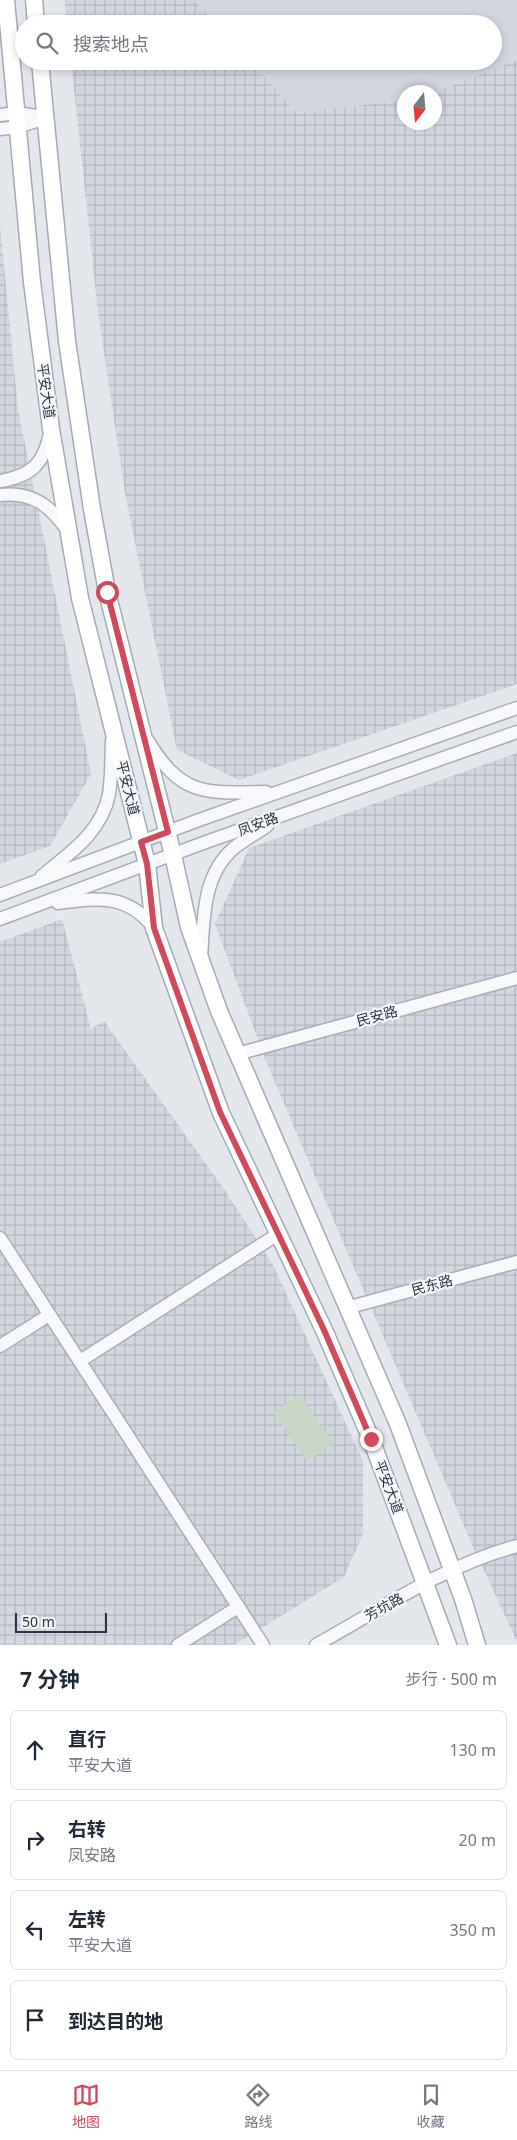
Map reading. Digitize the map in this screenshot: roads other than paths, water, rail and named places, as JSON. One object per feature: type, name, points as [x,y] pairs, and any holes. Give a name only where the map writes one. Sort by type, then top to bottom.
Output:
[{"type":"main road","name":"平安大道","points":[[6,0],[32,282],[51,429],[80,598],[147,864],[154,928],[220,1112],[324,1330],[371,1439],[448,1645]]},
{"type":"main road","points":[[34,0],[35,15]]},
{"type":"main road","name":"平安大道","points":[[41,70],[67,341],[89,490],[107,592],[168,832],[189,927],[237,1054],[398,1424],[463,1599],[477,1645]]},
{"type":"street","points":[[0,114],[17,120],[45,118]]},
{"type":"street","points":[[0,129],[17,120]]},
{"type":"street","points":[[0,482],[21,477],[37,466],[46,451],[51,429]]},
{"type":"street","points":[[0,495],[25,495],[42,502],[56,514],[68,532]]},
{"type":"street","name":"凤安路","points":[[0,895],[278,792],[517,708]]},
{"type":"street","points":[[35,882],[80,844],[100,818],[105,807],[110,784],[113,727]]},
{"type":"street","points":[[142,732],[170,773],[193,787],[219,793],[278,792]]},
{"type":"street","name":"凤安路","points":[[0,919],[285,814],[517,732]]},
{"type":"street","points":[[200,960],[207,896],[219,866],[234,848],[285,814]]},
{"type":"street","points":[[38,905],[92,899],[113,900],[132,908],[154,928]]},
{"type":"street","name":"民安路","points":[[237,1054],[517,978]]},
{"type":"street","points":[[80,1361],[278,1234]]},
{"type":"street","points":[[0,1238],[263,1645]]},
{"type":"street","name":"民东路","points":[[346,1308],[517,1262]]},
{"type":"street","points":[[0,1346],[50,1315]]},
{"type":"street","name":"芳坑路","points":[[316,1645],[452,1570],[487,1554],[517,1546]]},
{"type":"street","points":[[178,1645],[238,1607]]}]
